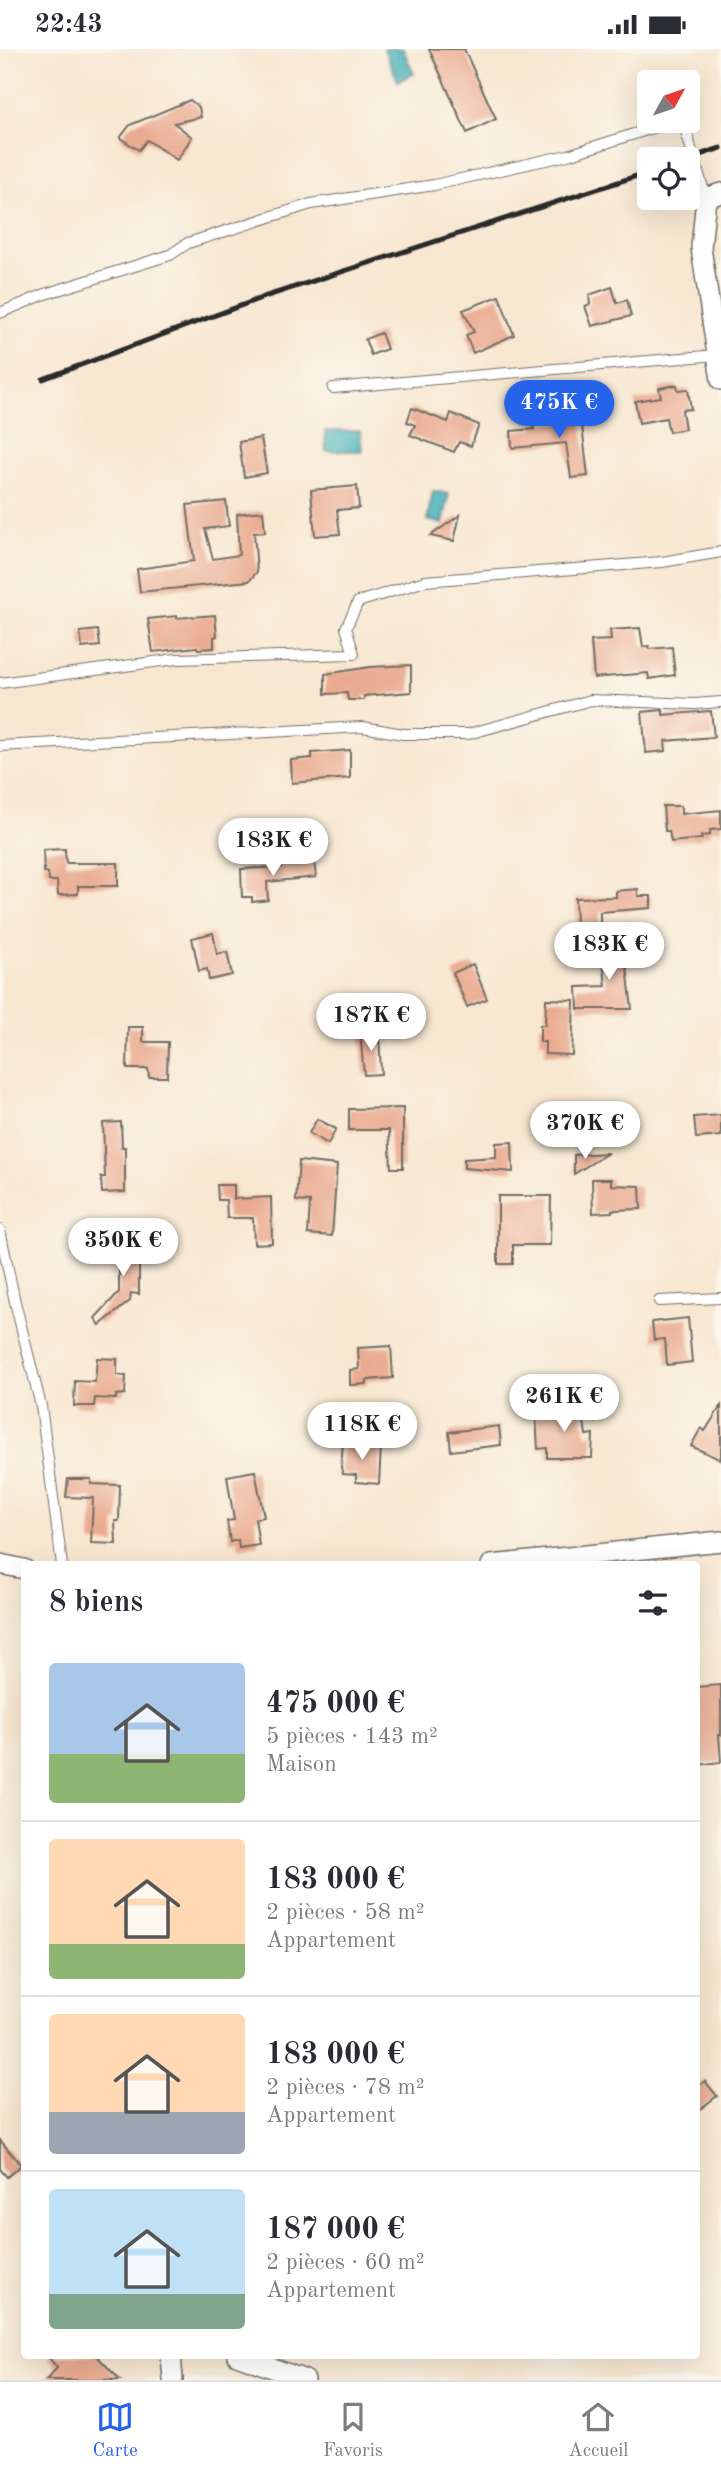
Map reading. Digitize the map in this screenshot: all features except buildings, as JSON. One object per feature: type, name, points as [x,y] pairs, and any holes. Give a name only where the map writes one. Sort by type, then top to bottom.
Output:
[{"type":"street","points":[[714,195],[701,248],[721,380]]},
{"type":"street","points":[[529,1561],[721,1541]]},
{"type":"street","points":[[0,1564],[21,1568]]},
{"type":"street","points":[[171,2359],[173,2380]]},
{"type":"street","points":[[248,2359],[305,2380]]},
{"type":"lane","points":[[0,313],[45,294],[170,255],[188,243],[311,204],[434,185],[568,155],[637,133]]},
{"type":"lane","points":[[687,133],[697,168],[714,195]]},
{"type":"lane","points":[[333,388],[719,356]]},
{"type":"lane","points":[[0,683],[176,659],[354,654],[346,628],[358,602],[425,581],[662,562],[721,552]]},
{"type":"lane","points":[[0,745],[363,727],[403,734],[468,734],[591,700],[695,704],[721,702]]},
{"type":"lane","points":[[0,1230],[41,1406],[61,1561]]},
{"type":"lane","points":[[659,1301],[721,1298]]},
{"type":"water","points":[[384,49],[403,49],[414,74],[398,81]]},
{"type":"water","points":[[325,431],[360,431],[362,451],[326,451]]},
{"type":"water","points":[[433,491],[449,494],[443,524],[427,520]]},
{"type":"railway","points":[[700,155],[721,148]]},
{"type":"railway","points":[[43,379],[264,297],[637,176]]}]
